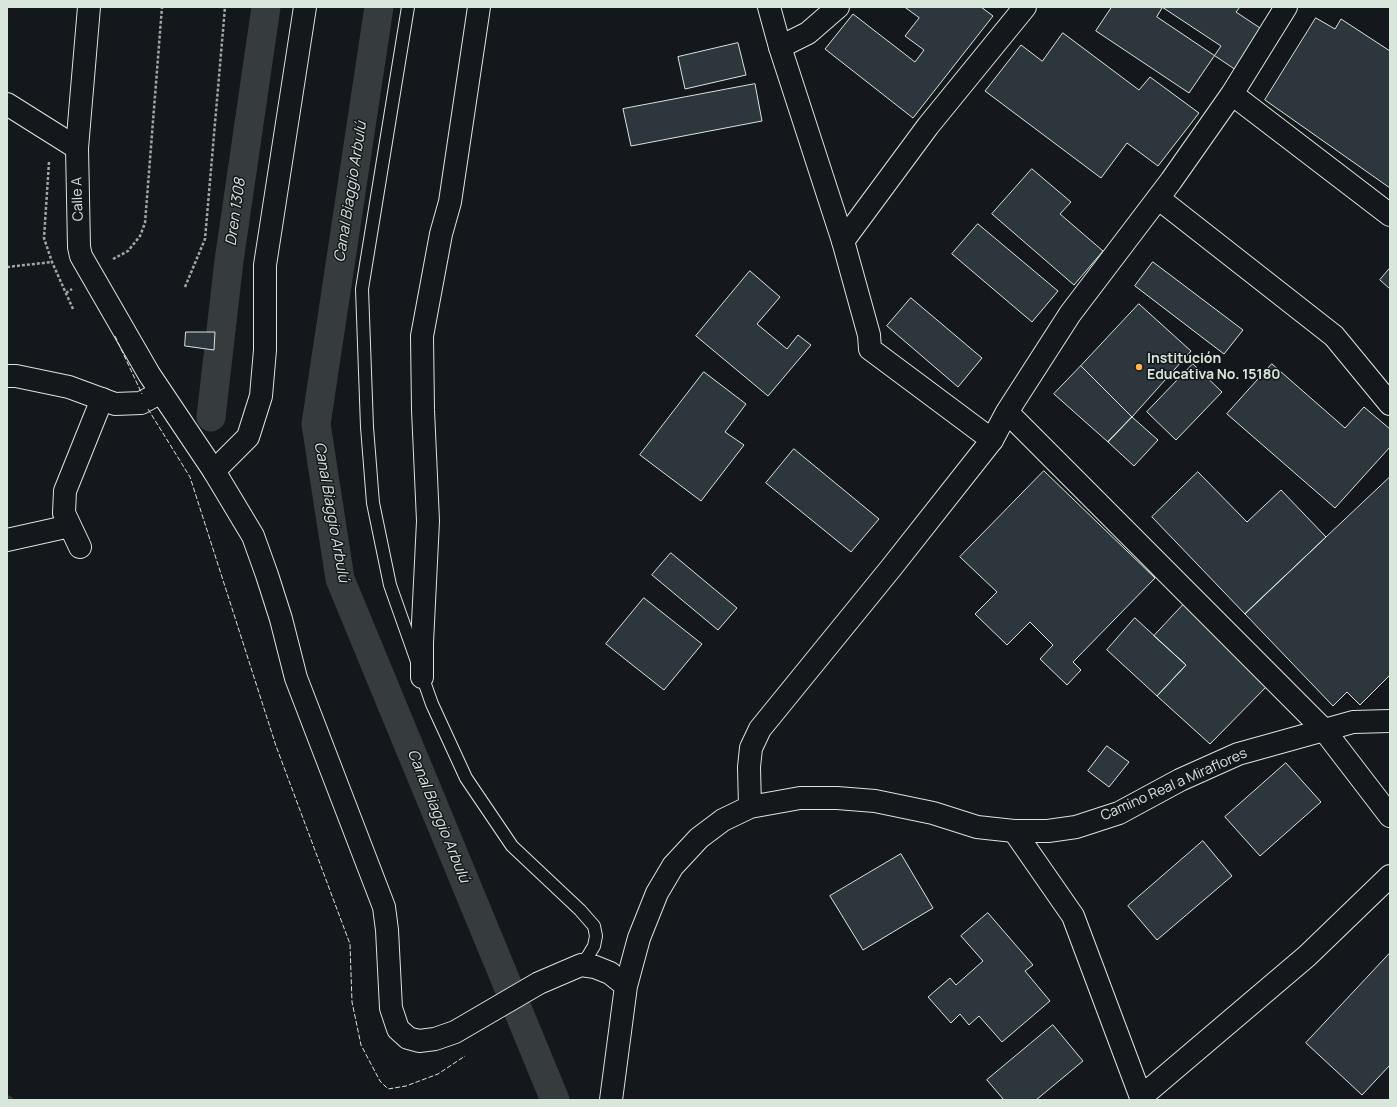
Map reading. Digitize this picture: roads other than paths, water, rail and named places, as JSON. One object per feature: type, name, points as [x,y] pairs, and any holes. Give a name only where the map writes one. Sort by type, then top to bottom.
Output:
[{"type":"street","name":"Calle A","points":[[89,7],[77,148],[79,247],[81,256],[149,374],[214,471],[253,536],[281,620],[296,678],[384,908],[387,930],[391,1008],[398,1029],[408,1038],[419,1041],[435,1039],[455,1032],[538,983],[581,965]]},
{"type":"street","points":[[214,471],[248,436],[261,396],[265,350],[265,265],[305,7]]},
{"type":"street","points":[[422,677],[422,643],[428,521],[423,410],[422,336],[441,234],[450,202],[479,7]]},
{"type":"street","points":[[769,7],[780,47],[843,241],[869,335],[870,349],[992,440]]},
{"type":"street","points":[[780,47],[808,32],[838,7]]},
{"type":"street","points":[[843,241],[928,126],[1025,7]]},
{"type":"street","points":[[750,807],[749,766],[751,748],[760,729],[891,568],[992,440],[1007,412],[1070,314],[1158,198],[1232,94],[1286,7]]},
{"type":"street","points":[[1232,94],[1390,216]]},
{"type":"street","points":[[7,104],[77,148]]},
{"type":"street","points":[[1158,198],[1334,336],[1390,404]]},
{"type":"street","points":[[7,376],[16,376],[69,387],[115,404],[141,403],[161,392]]},
{"type":"street","points":[[80,547],[64,513],[66,491],[102,399]]},
{"type":"street","points":[[1007,412],[1324,730],[1390,816]]},
{"type":"street","points":[[7,540],[70,526]]},
{"type":"street","name":"Camino Real a Miraflores","points":[[612,1098],[626,986],[639,938],[657,893],[673,866],[699,838],[723,820],[750,807],[800,798],[837,798],[875,801],[933,814],[977,827],[1014,831],[1048,831],[1076,827],[1119,813],[1180,780],[1238,754],[1353,722],[1390,721]]},
{"type":"street","points":[[1014,831],[1073,916],[1141,1098],[1307,956],[1390,876]]},
{"type":"street","points":[[581,965],[595,967],[610,973],[626,986]]},
{"type":"lane","points":[[408,7],[362,289],[367,427],[373,503],[390,585],[432,704],[466,778],[512,846],[580,910],[594,926],[596,936],[594,946],[581,965]]},
{"type":"waterway","name":"Dren 1308","points":[[211,417],[229,261],[266,7]]},
{"type":"waterway","name":"Canal Biaggio Arbulú","points":[[379,7],[316,424],[340,579],[555,1100]]},
{"type":"place","name":"Institución Educativa No. 15180","points":[[1139,367]]}]
